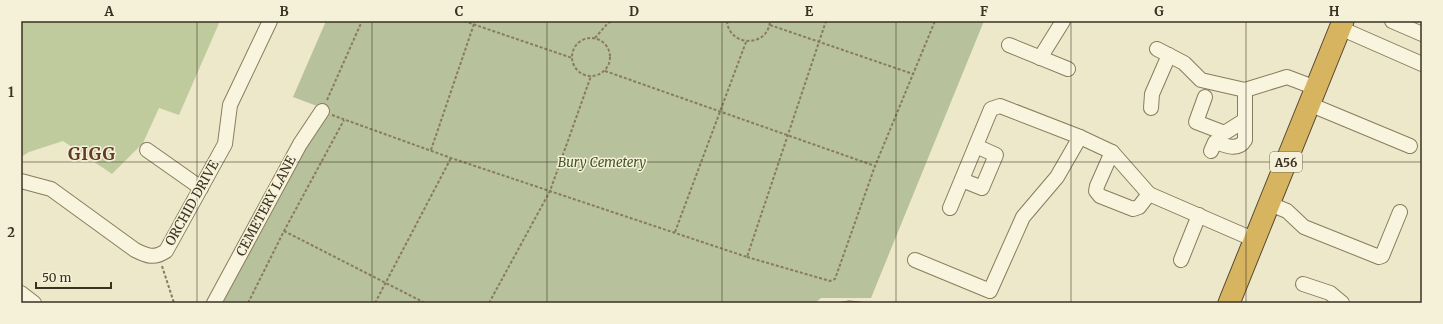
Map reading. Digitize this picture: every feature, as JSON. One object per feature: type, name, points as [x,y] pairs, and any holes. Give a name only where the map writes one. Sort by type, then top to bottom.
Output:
[{"type":"highway","name":"A56","points":[[1229,303],[1256,240],[1342,24]]},
{"type":"street","name":"ORCHID DRIVE","points":[[21,181],[51,189],[135,250],[144,255],[153,257],[159,255],[166,250],[225,144],[230,105],[270,21]]},
{"type":"street","points":[[1040,58],[1063,21]]},
{"type":"street","points":[[1392,21],[1422,34]]},
{"type":"street","points":[[1342,24],[1422,64]]},
{"type":"street","points":[[1009,45],[1068,69]]},
{"type":"street","points":[[1151,108],[1152,94],[1163,52],[1184,63],[1201,80],[1245,90],[1287,78],[1313,96],[1410,146]]},
{"type":"street","points":[[1211,151],[1215,142],[1228,147],[1235,147],[1242,143],[1246,134],[1245,90]]},
{"type":"street","points":[[1205,98],[1196,122],[1222,132],[1226,132],[1245,120]]},
{"type":"street","points":[[950,208],[991,109],[1000,106],[1080,137],[1112,152],[1149,194],[1256,240]]},
{"type":"street","name":"CEMETERY LANE","points":[[214,303],[300,144],[322,111]]},
{"type":"street","points":[[915,260],[990,291],[1023,217],[1057,177],[1080,137]]},
{"type":"street","points":[[962,180],[982,188],[996,156],[976,146]]},
{"type":"street","points":[[147,150],[201,188]]},
{"type":"street","points":[[1112,152],[1097,186],[1096,191],[1100,196],[1132,209],[1139,207],[1149,194]]},
{"type":"street","points":[[1270,204],[1287,211],[1304,228],[1379,257],[1382,256],[1400,212]]},
{"type":"street","points":[[1181,260],[1199,215]]},
{"type":"street","points":[[1303,284],[1330,293],[1342,303]]},
{"type":"street","points":[[21,293],[34,303]]},
{"type":"path","points":[[362,21],[322,111],[451,158],[747,257],[830,281],[835,279],[875,166],[935,21]]},
{"type":"path","points":[[464,21],[572,58]]},
{"type":"path","points":[[430,150],[475,21]]},
{"type":"path","points":[[595,38],[608,23],[612,21]]},
{"type":"path","points":[[727,21],[730,32],[736,38],[746,42],[755,41],[762,38],[770,25],[770,21]]},
{"type":"path","points":[[747,257],[826,21]]},
{"type":"path","points":[[770,25],[913,74]]},
{"type":"path","points":[[595,38],[604,42],[610,52],[610,60],[605,71],[591,76],[583,74],[577,70],[572,58],[577,44],[582,40],[595,38]]},
{"type":"path","points":[[675,232],[746,42]]},
{"type":"path","points":[[605,71],[875,166]]},
{"type":"path","points":[[490,303],[550,191],[591,76]]},
{"type":"path","points":[[248,303],[284,231],[344,120]]},
{"type":"path","points":[[375,303],[451,158]]},
{"type":"path","points":[[284,231],[426,303]]},
{"type":"path","points":[[159,255],[174,303]]},
{"type":"green space","points":[[21,21],[220,21],[179,115],[159,108],[143,143],[112,174],[63,141],[29,152],[21,157]]},
{"type":"green space","name":"Bury Cemetery","points":[[326,21],[984,21],[871,298],[821,298],[815,303],[220,303],[317,106],[293,97]]},
{"type":"building","points":[[849,301],[860,302],[865,303],[837,303]]},
{"type":"district","name":"GIGG","points":[[92,154]]}]
